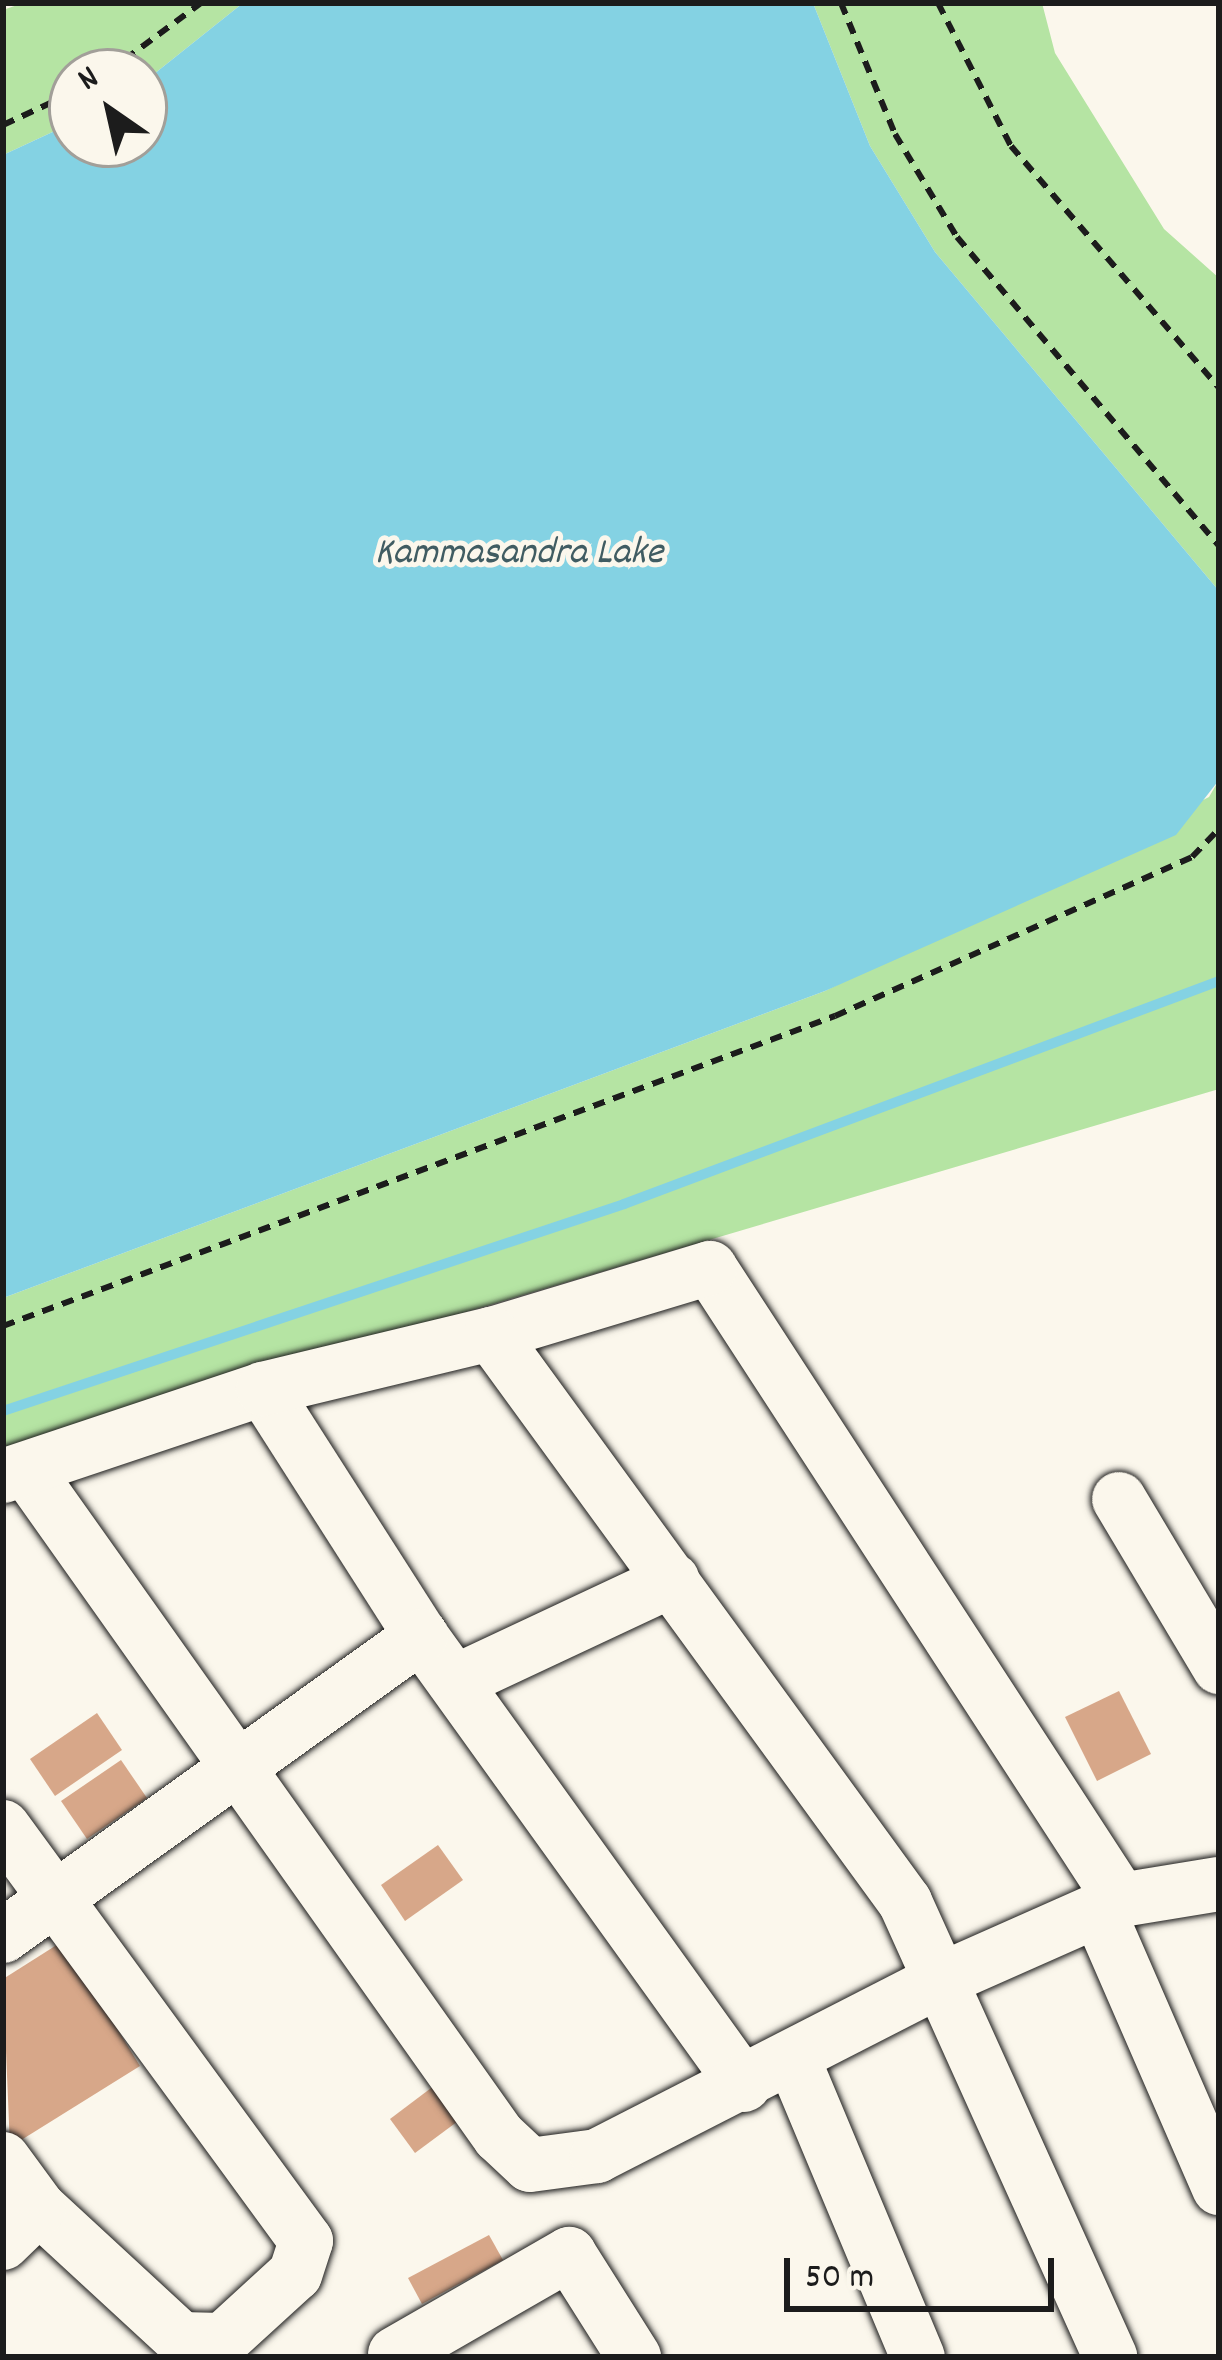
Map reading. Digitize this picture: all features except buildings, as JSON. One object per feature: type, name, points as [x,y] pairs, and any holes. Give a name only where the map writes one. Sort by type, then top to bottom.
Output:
[{"type":"street","points":[[1219,1884],[1110,1906],[945,1978],[794,2061],[597,2156],[530,2165],[499,2136],[15,1472],[263,1389],[491,1334],[710,1268],[1110,1906],[1219,2188]]},
{"type":"street","points":[[491,1334],[904,1902],[945,1978],[1110,2357]]},
{"type":"street","points":[[263,1389],[422,1636],[744,2085]]},
{"type":"street","points":[[1119,1499],[1219,1667]]},
{"type":"street","points":[[457,1681],[673,1580]]},
{"type":"street","points":[[3,1936],[237,1773],[422,1636]]},
{"type":"street","points":[[3,1827],[305,2241],[295,2274],[262,2314],[223,2340],[181,2339],[21,2225],[3,2159]]},
{"type":"street","points":[[794,2061],[918,2357]]},
{"type":"street","points":[[395,2354],[569,2254],[634,2357]]},
{"type":"path","points":[[140,48],[201,3]]},
{"type":"path","points":[[842,3],[895,134],[957,237],[1219,546]]},
{"type":"path","points":[[938,3],[1011,146],[1219,388]]},
{"type":"path","points":[[3,125],[48,104]]},
{"type":"path","points":[[3,1326],[835,1016],[1192,857],[1219,829]]},
{"type":"green space","points":[[23,3],[243,3],[168,63],[168,48],[48,48],[48,134],[3,155],[3,10]]},
{"type":"green space","points":[[813,3],[1042,3],[1055,53],[1164,229],[1219,278],[1219,591],[935,252],[870,146]]},
{"type":"green space","points":[[1219,780],[1219,1089],[3,1449],[3,1298],[825,991],[1209,797]]},
{"type":"water","name":"Kammasandra Lake","points":[[243,3],[813,3],[870,146],[935,252],[1219,591],[1219,780],[1176,835],[825,991],[3,1298],[3,155],[48,134],[48,168],[168,168],[168,63]]},
{"type":"waterway","points":[[3,1411],[624,1204],[1219,981]]}]
